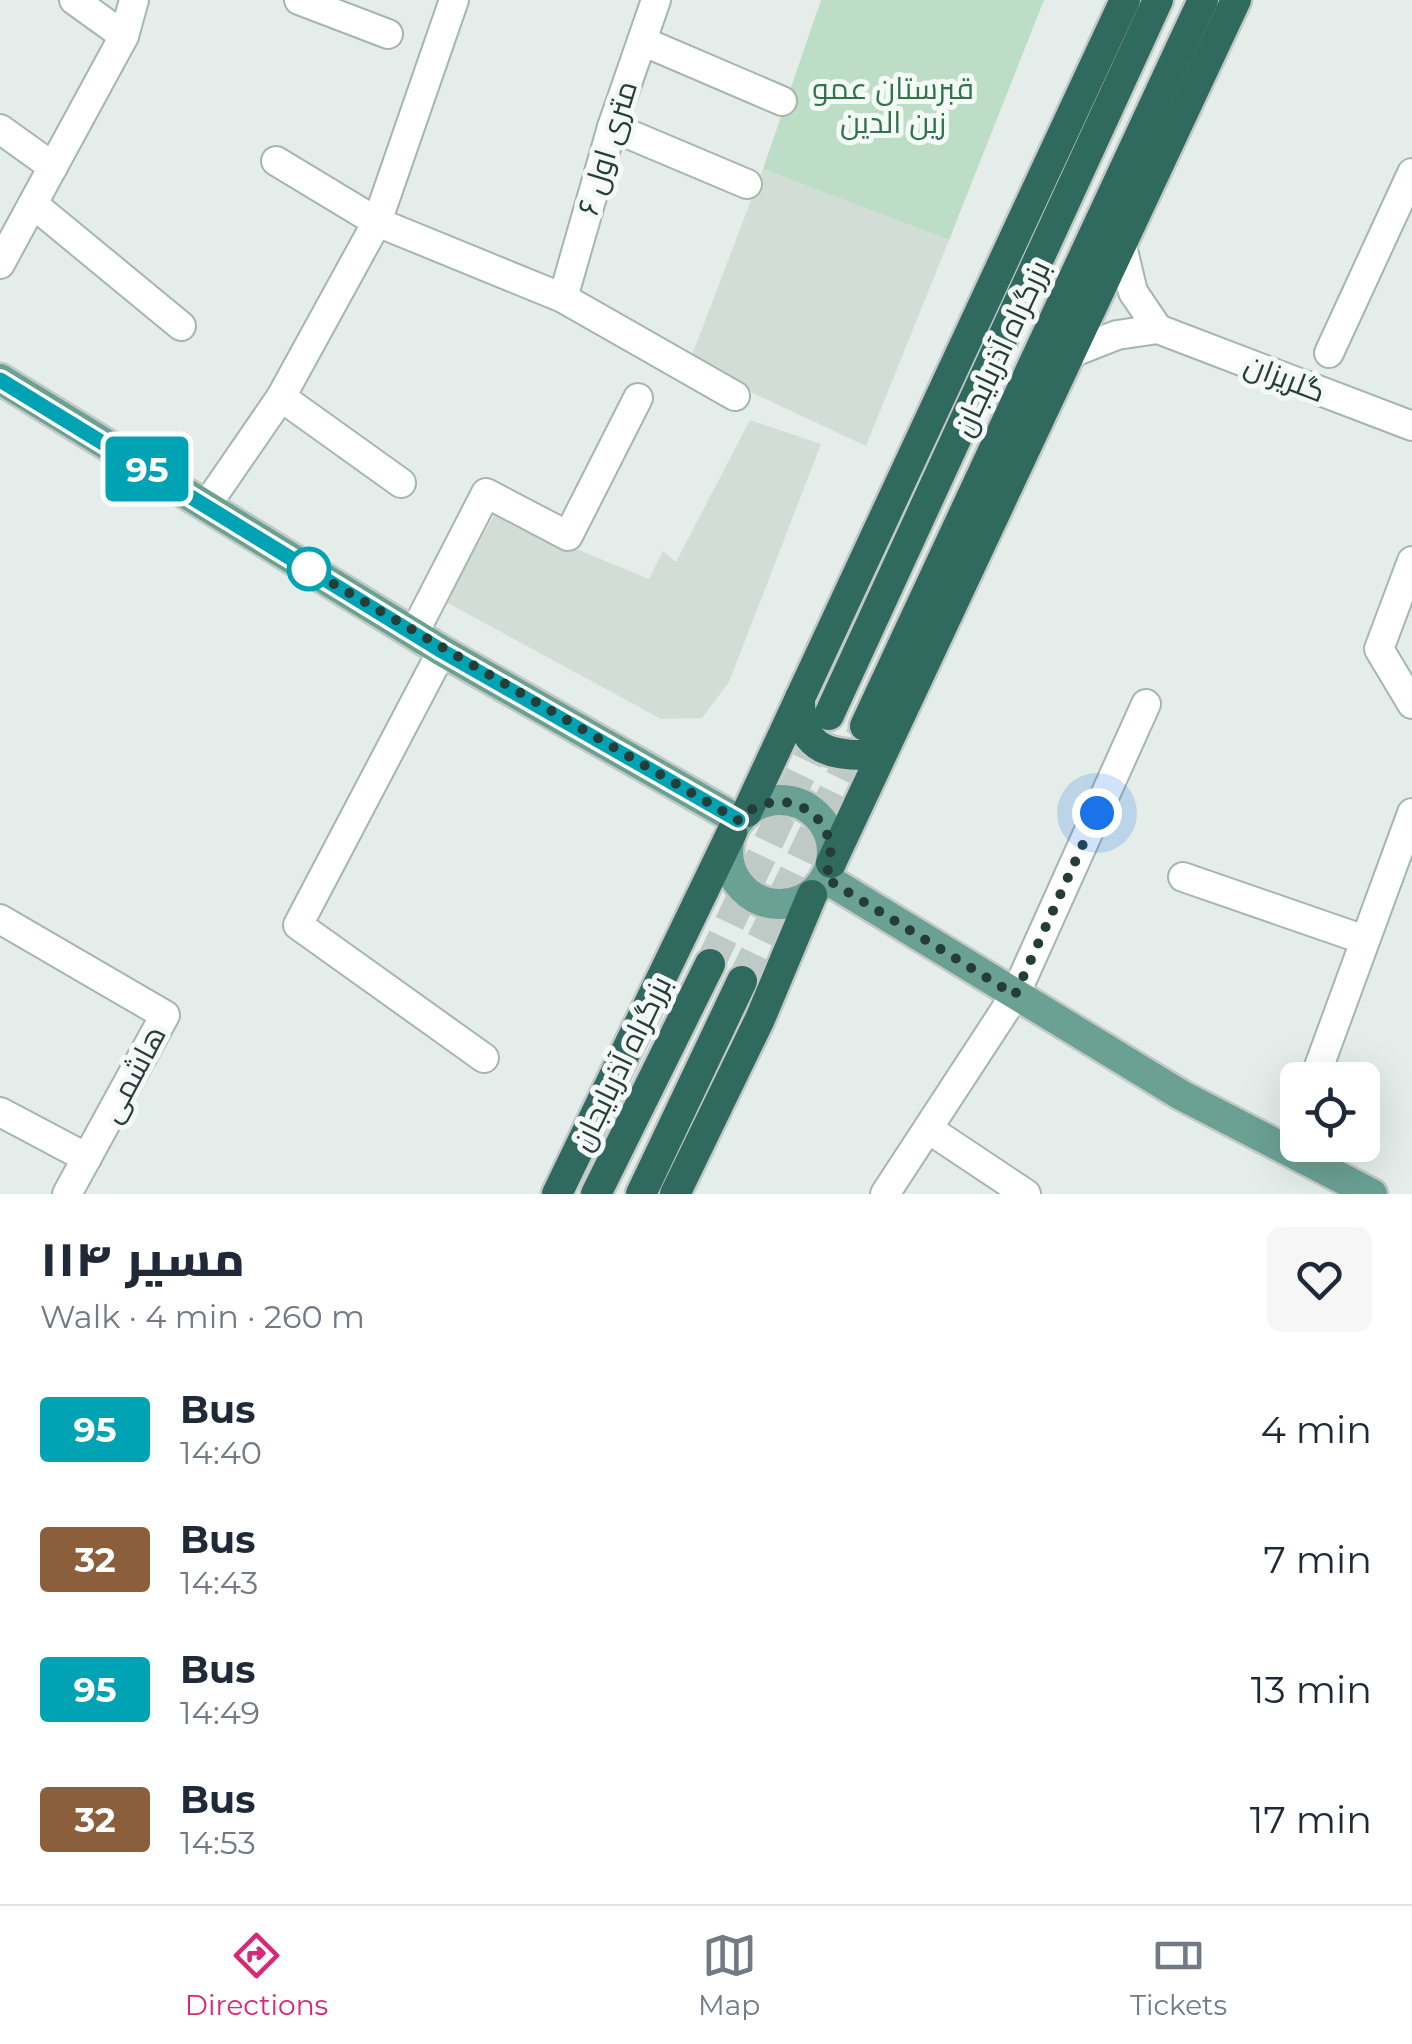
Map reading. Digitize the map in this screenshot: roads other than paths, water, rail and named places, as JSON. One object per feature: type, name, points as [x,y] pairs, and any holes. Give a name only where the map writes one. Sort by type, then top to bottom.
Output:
[{"type":"highway","points":[[556,1194],[663,969],[800,698],[1125,0]]},
{"type":"highway","name":"بزرگراه آذربایجان","points":[[829,715],[1158,0]]},
{"type":"highway","name":"بزرگراه آذربایجان","points":[[879,730],[1203,0]]},
{"type":"highway","points":[[800,698],[800,721],[808,739],[838,756],[868,755],[1074,352],[1236,0]]},
{"type":"highway","points":[[674,1194],[823,879],[879,730]]},
{"type":"highway","points":[[663,969],[692,953],[720,953],[746,967],[759,991],[760,1019]]},
{"type":"highway","name":"بزرگراه آذربایجان","points":[[596,1194],[710,964]]},
{"type":"highway","points":[[641,1194],[742,981]]},
{"type":"main road","points":[[0,380],[442,651],[739,821]]},
{"type":"main road","points":[[777,800],[807,807],[828,832],[823,879],[790,902],[768,902],[748,892],[730,864],[739,821],[777,800]]},
{"type":"main road","points":[[823,879],[1181,1094],[1280,1132]]},
{"type":"main road","points":[[1327,1162],[1370,1194]]},
{"type":"street","points":[[74,0],[124,36]]},
{"type":"street","points":[[0,264],[124,36],[134,0]]},
{"type":"street","points":[[298,0],[388,34]]},
{"type":"street","points":[[206,506],[281,396],[377,222],[454,0]]},
{"type":"street","name":"۶ متری اول","points":[[562,298],[612,127],[656,0]]},
{"type":"street","points":[[642,41],[782,102]]},
{"type":"street","points":[[612,127],[747,184]]},
{"type":"street","points":[[0,129],[53,167]]},
{"type":"street","points":[[276,161],[377,222],[562,298],[735,396]]},
{"type":"street","points":[[1329,353],[1412,173]]},
{"type":"street","points":[[33,204],[181,326]]},
{"type":"street","points":[[1074,352],[1117,335],[1158,329],[1133,292],[1122,246]]},
{"type":"street","name":"گلریزان","points":[[1158,329],[1412,426]]},
{"type":"street","points":[[281,396],[401,483]]},
{"type":"street","points":[[414,634],[486,493],[568,536],[638,398]]},
{"type":"street","points":[[1412,561],[1379,649],[1412,704]]},
{"type":"street","points":[[442,651],[298,925],[484,1058]]},
{"type":"street","points":[[885,1194],[1015,995],[1146,704]]},
{"type":"street","points":[[1321,1062],[1412,814]]},
{"type":"street","points":[[1183,877],[1365,940]]},
{"type":"street","name":"هاشمی","points":[[0,918],[165,1015],[67,1194]]},
{"type":"street","points":[[0,1112],[87,1158]]},
{"type":"street","points":[[930,1130],[1026,1194]]},
{"type":"tunnel","points":[[710,964],[829,715]]},
{"type":"tunnel","points":[[742,981],[863,731]]},
{"type":"park label","name":"قبرستان عمو زین الدین","points":[[893,105]]}]
